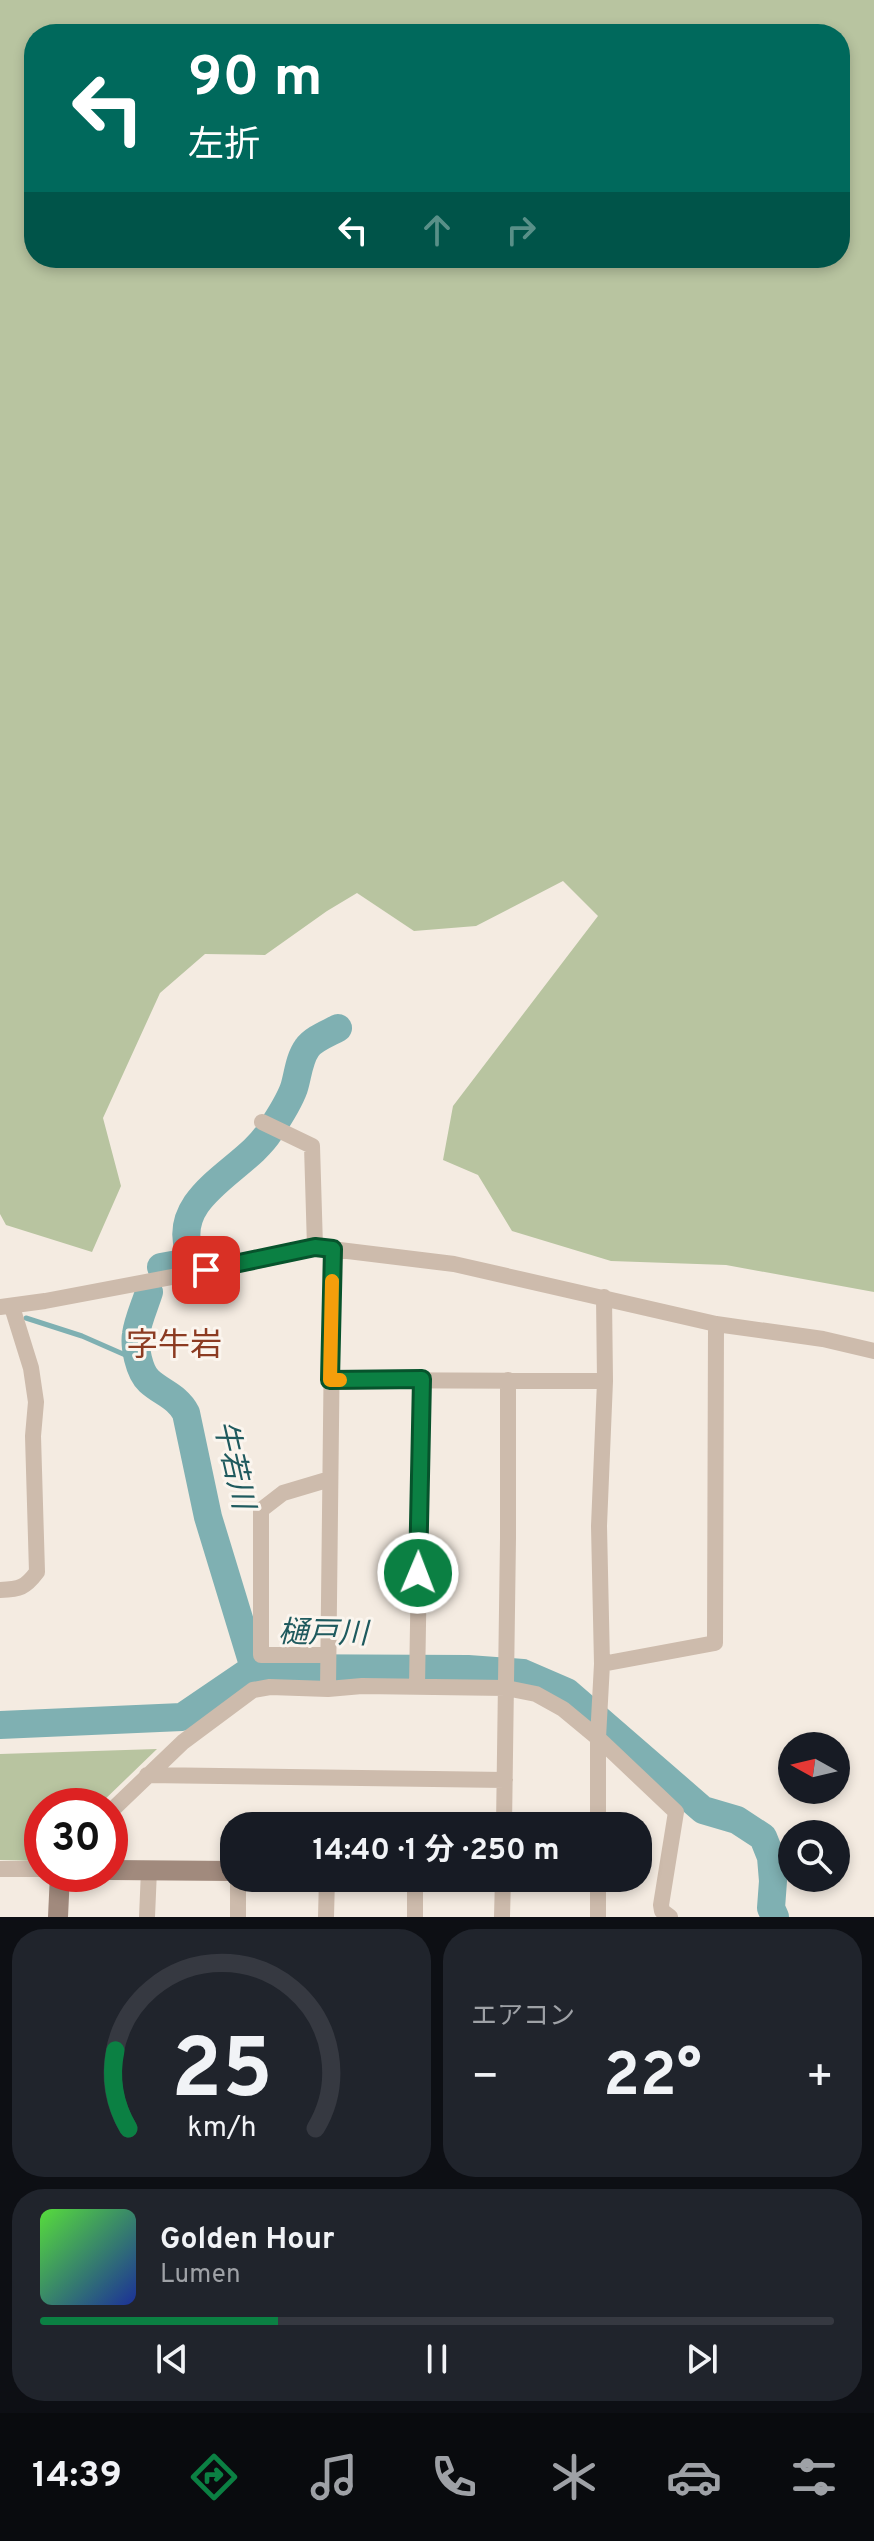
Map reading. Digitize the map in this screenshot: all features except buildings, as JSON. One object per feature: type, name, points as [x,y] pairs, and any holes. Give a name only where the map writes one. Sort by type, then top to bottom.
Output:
[{"type":"street","points":[[262,1122],[312,1146],[315,1247]]},
{"type":"street","points":[[0,1590],[19,1589],[31,1581],[37,1572],[33,1493],[36,1402],[31,1368],[6,1307],[262,1260],[315,1247],[454,1264],[716,1324],[823,1339],[874,1351]]},
{"type":"street","points":[[328,1689],[333,1249]]},
{"type":"street","points":[[598,1812],[604,1297]]},
{"type":"street","points":[[602,1664],[715,1643],[716,1324]]},
{"type":"street","points":[[417,1686],[422,1379]]},
{"type":"street","points":[[330,1380],[605,1381]]},
{"type":"street","points":[[504,1812],[508,1380]]},
{"type":"street","points":[[328,1657],[261,1655],[261,1510],[283,1493],[330,1479]]},
{"type":"street","points":[[128,1794],[183,1742],[253,1690],[270,1687],[417,1686],[506,1688],[536,1694],[563,1709],[598,1738],[676,1812],[661,1905],[662,1911],[670,1917]]},
{"type":"street","points":[[147,1775],[505,1780]]},
{"type":"street","points":[[0,1869],[24,1869]]},
{"type":"street","points":[[128,1870],[220,1871]]},
{"type":"street","points":[[147,1917],[149,1870]]},
{"type":"street","points":[[58,1917],[59,1892]]},
{"type":"street","points":[[238,1892],[238,1917]]},
{"type":"street","points":[[326,1917],[327,1892]]},
{"type":"street","points":[[415,1892],[415,1917]]},
{"type":"street","points":[[502,1917],[503,1892]]},
{"type":"street","points":[[598,1892],[598,1917]]},
{"type":"green space","points":[[0,0],[874,0],[874,1292],[726,1265],[611,1261],[512,1231],[478,1175],[443,1160],[453,1106],[598,916],[563,881],[476,926],[414,931],[357,893],[265,955],[205,954],[160,993],[103,1118],[121,1186],[92,1252],[6,1225],[0,1214]]},
{"type":"green space","points":[[157,1749],[117,1788],[24,1788],[24,1861],[0,1860],[0,1754]]},
{"type":"waterway","name":"牛若川","points":[[161,1267],[183,1263],[189,1251],[186,1231],[200,1199],[259,1145],[289,1099],[307,1048],[338,1028]]},
{"type":"waterway","name":"牛若川","points":[[149,1292],[136,1334],[138,1359],[149,1381],[174,1399],[186,1413],[208,1517],[254,1668]]},
{"type":"waterway","points":[[26,1318],[82,1336],[139,1361]]},
{"type":"waterway","name":"樋戸川","points":[[0,1725],[182,1717],[254,1668],[468,1669],[523,1673],[567,1692],[703,1810],[737,1820],[763,1837],[771,1857],[771,1908],[775,1917]]},
{"type":"slow traffic","points":[[332,1281],[330,1380],[340,1380]]},
{"type":"district","name":"字牛岩","points":[[174,1347]]},
{"type":"route","points":[[206,1270],[315,1247],[333,1249],[330,1380],[422,1379],[418,1573]]}]
